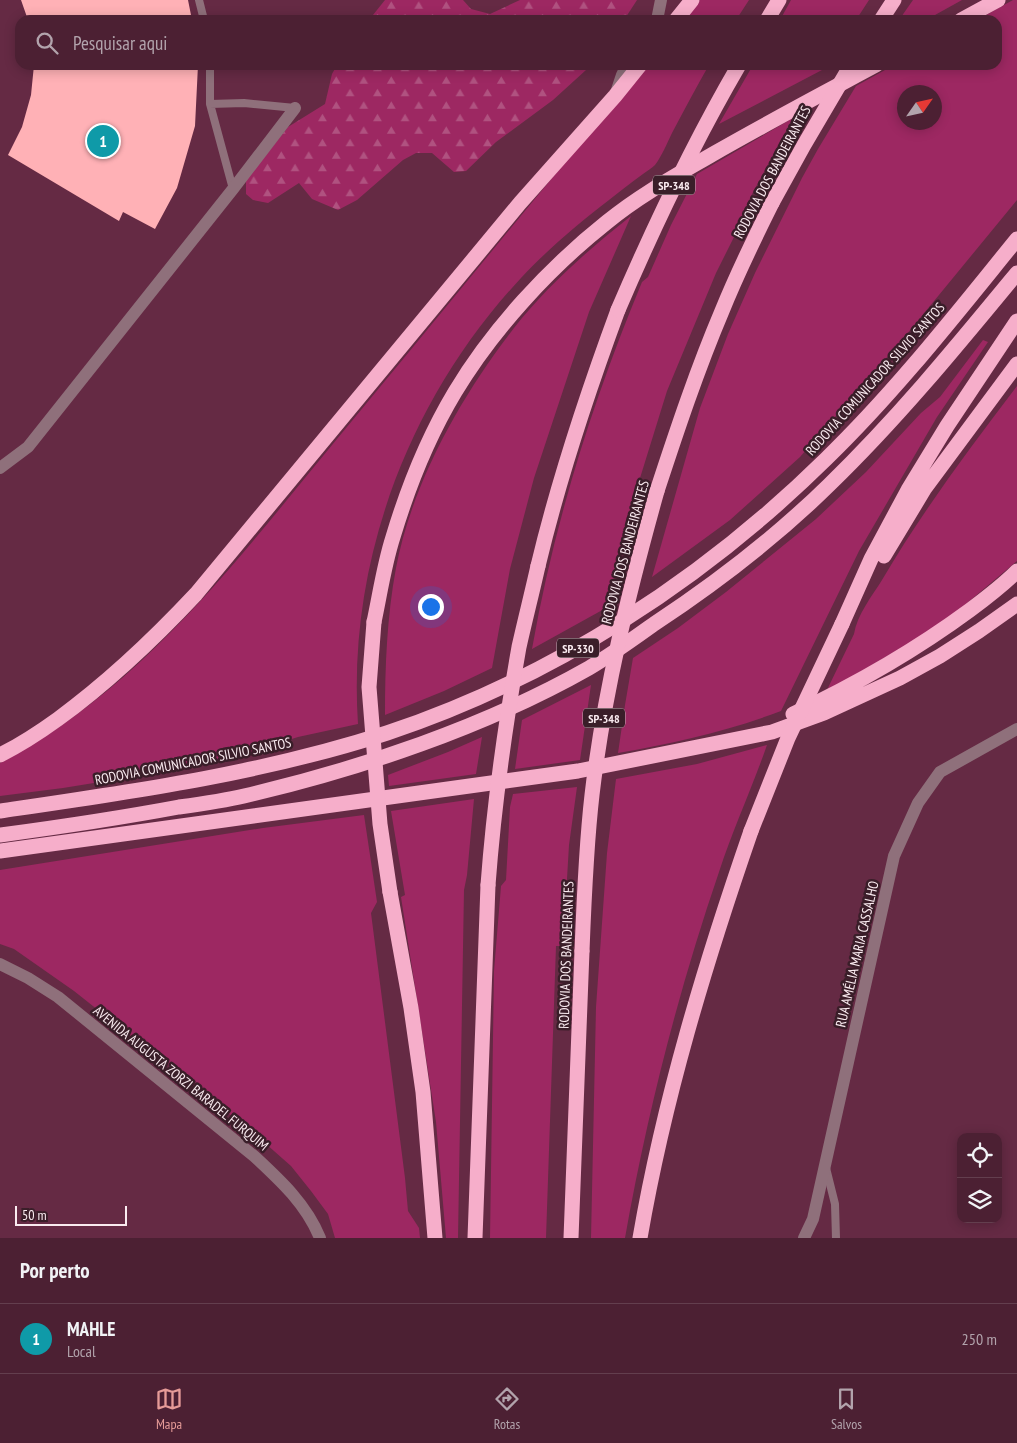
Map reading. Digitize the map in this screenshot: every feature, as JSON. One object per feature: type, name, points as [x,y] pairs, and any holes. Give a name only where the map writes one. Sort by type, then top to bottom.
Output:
[{"type":"highway","points":[[680,15],[692,0]]},
{"type":"highway","points":[[770,15],[780,0]]},
{"type":"highway","points":[[884,15],[894,0]]},
{"type":"highway","points":[[970,15],[998,0]]},
{"type":"highway","points":[[0,755],[48,726],[85,699],[124,667],[160,633],[196,594],[520,204],[636,70]]},
{"type":"highway","name":"SP-348","points":[[475,1238],[488,885],[493,818],[520,646],[538,566],[564,466],[588,392],[618,310],[647,242],[678,177],[707,120],[736,70]]},
{"type":"highway","name":"RODOVIA DOS BANDEIRANTES","points":[[571,1238],[582,951],[592,795],[619,637],[657,491],[687,400],[721,311],[745,256],[772,203],[849,70]]},
{"type":"highway","points":[[435,1238],[423,1092],[380,824],[369,687],[374,622],[392,539],[412,481],[429,441],[455,392],[486,348],[517,308],[583,243],[607,222],[668,180],[867,70]]},
{"type":"highway","name":"RODOVIA COMUNICADOR SILVIO SANTOS","points":[[0,811],[248,770],[331,749],[430,717],[525,676],[575,650],[634,614],[720,552],[780,502],[827,459],[888,394],[1017,239]]},
{"type":"highway","name":"SP-330","points":[[0,836],[232,798],[312,778],[394,753],[478,721],[590,667],[696,596],[783,527],[826,488],[905,408],[1017,273]]},
{"type":"highway","points":[[640,1238],[662,1132],[681,1054],[704,974],[751,830],[788,738],[844,621],[871,559],[908,490],[947,426],[1017,321]]},
{"type":"highway","points":[[844,621],[925,488],[1017,364]]},
{"type":"highway","points":[[700,746],[788,717],[842,691],[885,667],[956,620],[1017,571]]},
{"type":"highway","points":[[0,851],[578,770],[772,732],[842,706],[900,678],[940,656],[1017,604]]},
{"type":"street","points":[[657,15],[661,0]]},
{"type":"street","points":[[615,96],[624,70]]},
{"type":"street","points":[[0,468],[28,447],[295,108]]},
{"type":"street","name":"RUA AMÉLIA MARIA CASSALHO","points":[[804,1238],[813,1219],[894,856],[918,804],[940,772],[1017,729]]},
{"type":"street","name":"AVENIDA AUGUSTA ZORZI BARADEL FURQUIM","points":[[0,964],[28,978],[58,997],[254,1156],[281,1180],[301,1203],[320,1238]]},
{"type":"lane","points":[[199,0],[203,15]]},
{"type":"lane","points":[[210,70],[210,104],[233,189]]},
{"type":"lane","points":[[210,104],[244,102],[295,108]]},
{"type":"lane","points":[[825,1164],[835,1204],[836,1238]]},
{"type":"green space","points":[[385,0],[463,0],[471,9],[490,14],[520,0],[637,0],[627,15],[373,15]]},
{"type":"green space","points":[[700,0],[749,0],[739,15],[688,15]]},
{"type":"green space","points":[[791,0],[869,0],[859,15],[783,15]]},
{"type":"green space","points":[[913,0],[962,0],[935,15],[902,15]]},
{"type":"green space","points":[[1013,0],[1017,0],[1017,200],[902,340],[800,457],[730,520],[652,577],[700,408],[728,334],[755,273],[818,149],[856,86],[885,70],[1002,70],[1002,15],[986,15]]},
{"type":"green space","points":[[334,70],[586,70],[553,100],[496,142],[466,171],[454,172],[432,153],[416,153],[403,160],[357,200],[338,210],[312,199],[299,183],[268,203],[253,200],[246,194],[246,180],[288,127],[325,104]]},
{"type":"green space","points":[[642,70],[706,70],[655,165],[575,227],[521,278],[482,325],[447,375],[418,428],[394,484],[375,542],[363,602],[357,663],[358,724],[298,737],[205,765],[63,788],[0,796],[0,763],[51,732],[99,697],[143,659],[184,618],[262,530]]},
{"type":"green space","points":[[750,70],[822,70],[719,124]]},
{"type":"green space","points":[[793,118],[751,196],[753,199],[716,273],[667,391],[636,491],[606,608],[532,649],[552,555],[577,462],[607,371],[642,282],[648,277],[671,225],[697,174]]},
{"type":"green space","points":[[631,216],[589,312],[534,478],[510,569],[492,668],[444,691],[385,715],[387,641],[390,604],[396,568],[403,536],[414,504],[441,442],[475,382],[527,312],[569,269]]},
{"type":"green space","points":[[983,340],[988,342],[937,417],[859,551],[781,711],[701,736],[618,753],[633,658],[678,628],[726,592],[816,519],[866,472],[921,413],[940,397]]},
{"type":"green space","points":[[1017,386],[1017,561],[960,609],[918,638],[826,692],[854,634],[858,620],[913,530]]},
{"type":"green space","points":[[591,685],[580,760],[515,769],[522,720]]},
{"type":"green space","points":[[482,737],[476,774],[389,786],[388,775]]},
{"type":"green space","points":[[767,745],[724,856],[690,962],[643,1145],[625,1238],[591,1238],[596,1007],[607,853],[616,779],[697,764]]},
{"type":"green space","points":[[577,787],[569,845],[563,946],[556,946],[546,1238],[490,1238],[494,971],[501,886],[506,880],[510,807],[513,794]]},
{"type":"green space","points":[[474,799],[464,890],[458,1238],[446,1238],[436,1122],[401,897],[405,895],[391,811]]},
{"type":"green space","points":[[364,815],[377,902],[371,913],[408,1211],[419,1228],[420,1238],[335,1238],[328,1214],[311,1191],[291,1166],[257,1136],[74,991],[14,949],[0,944],[0,870],[263,828]]},
{"type":"building","points":[[21,0],[188,0],[191,15],[26,15]]},
{"type":"building","points":[[34,70],[198,70],[195,126],[177,188],[155,229],[123,212],[119,221],[8,155],[22,127],[31,95]]},
{"type":"place","name":"MAHLE","points":[[103,141]]}]
